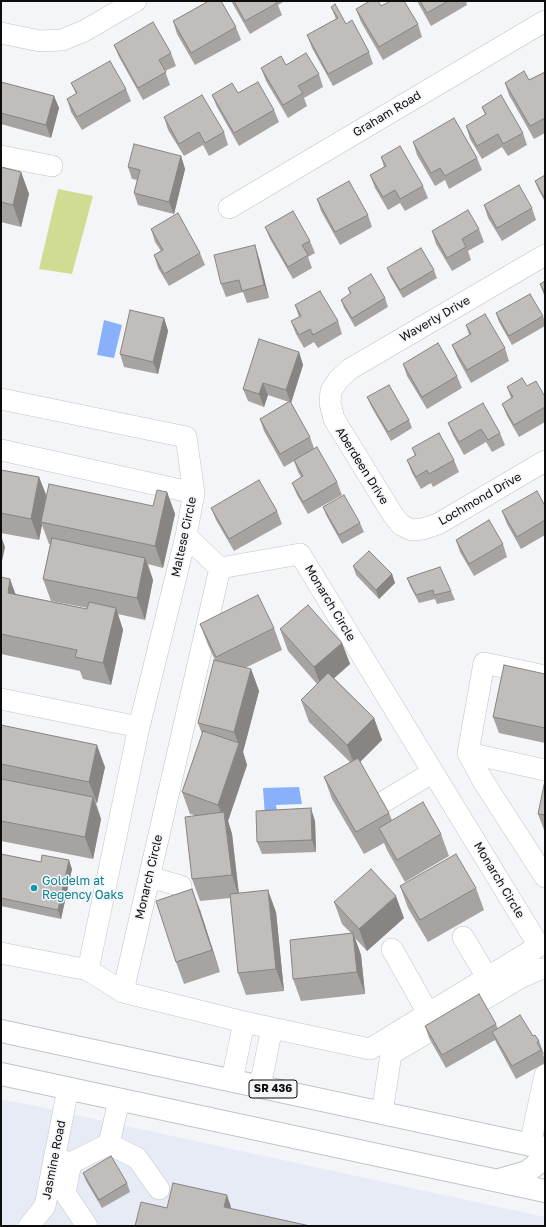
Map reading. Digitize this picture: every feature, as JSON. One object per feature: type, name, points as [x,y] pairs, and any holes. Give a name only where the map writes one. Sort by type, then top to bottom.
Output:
[{"type":"main road","name":"SR 436","points":[[1,1031],[540,1148]]},
{"type":"main road","points":[[1,1074],[545,1191]]},
{"type":"main road","points":[[496,1181],[527,1172],[538,1164],[540,1148]]},
{"type":"street","points":[[1,33],[40,41],[62,40],[84,31],[136,1]]},
{"type":"street","name":"Graham Road","points":[[229,208],[545,21]]},
{"type":"street","points":[[1,156],[52,166]]},
{"type":"street","name":"Waverly Drive","points":[[332,391],[338,380],[350,369],[545,255]]},
{"type":"street","name":"Aberdeen Drive","points":[[332,391],[330,403],[334,419],[393,516],[401,525],[412,530]]},
{"type":"street","name":"Maltese Circle","points":[[1,399],[186,437],[194,493],[186,536],[138,728],[88,970]]},
{"type":"street","points":[[1,450],[194,493]]},
{"type":"street","name":"Lochmond Drive","points":[[412,530],[422,529],[438,524],[545,461]]},
{"type":"street","points":[[186,536],[220,568]]},
{"type":"street","name":"Monarch Circle","points":[[300,554],[433,772],[539,946],[370,1049],[244,1022],[123,992],[220,568],[300,554]]},
{"type":"street","points":[[545,676],[484,663],[468,753],[483,781],[545,877]]},
{"type":"street","points":[[1,699],[138,728]]},
{"type":"street","points":[[468,753],[545,770]]},
{"type":"street","points":[[386,801],[433,772]]},
{"type":"street","points":[[149,877],[181,886]]},
{"type":"street","points":[[463,936],[487,977]]},
{"type":"street","points":[[392,949],[428,1013]]},
{"type":"street","points":[[1,953],[88,970],[123,992]]},
{"type":"street","points":[[382,1113],[392,1054],[520,978],[540,968],[545,969]]},
{"type":"street","points":[[232,1080],[244,1022]]},
{"type":"street","points":[[260,1086],[272,1028]]},
{"type":"street","points":[[540,1148],[545,1075]]},
{"type":"street","name":"Jasmine Road","points":[[29,1226],[44,1206],[62,1161],[68,1089]]},
{"type":"street","points":[[109,1144],[119,1100]]},
{"type":"street","points":[[87,1226],[65,1193],[62,1161],[109,1144],[137,1158],[159,1189]]},
{"type":"shaded area","points":[[1,1099],[55,1110],[37,1201],[25,1218],[15,1226],[1,1226]]},
{"type":"shaded area","points":[[71,1114],[545,1217],[545,1226],[40,1226]]},
{"type":"green space","points":[[58,189],[93,196],[72,274],[39,269]]},
{"type":"water","points":[[104,320],[122,325],[114,358],[97,355]]},
{"type":"water","points":[[299,787],[302,804],[276,805],[278,816],[265,817],[263,788]]},
{"type":"building","points":[[206,1],[221,1],[236,27],[191,53],[173,21],[207,2]]},
{"type":"building","points":[[234,1],[276,1],[277,3],[245,21]]},
{"type":"building","points":[[370,1],[378,1],[381,6],[391,1],[404,1],[418,24],[379,47],[356,9]]},
{"type":"building","points":[[420,1],[448,1],[427,13]]},
{"type":"building","points":[[335,4],[346,24],[352,20],[369,52],[328,74],[307,35],[338,18],[331,7]]},
{"type":"building","points":[[153,22],[171,53],[159,60],[166,72],[138,88],[114,45]]},
{"type":"building","points":[[306,53],[319,74],[298,86],[303,93],[283,105],[261,68],[281,56],[286,65]]},
{"type":"building","points":[[110,61],[126,89],[77,117],[67,99],[77,93],[71,83]]},
{"type":"building","points":[[524,71],[529,80],[545,72],[545,118],[530,126],[505,83]]},
{"type":"building","points":[[1,82],[54,96],[46,125],[1,113]]},
{"type":"building","points":[[258,82],[274,110],[234,133],[212,95],[232,83],[238,93]]},
{"type":"building","points":[[202,95],[224,132],[205,143],[199,132],[179,144],[164,117]]},
{"type":"building","points":[[501,95],[523,133],[503,144],[498,134],[477,146],[466,126],[486,114],[482,107]]},
{"type":"building","points":[[454,118],[477,158],[445,176],[440,168],[431,173],[413,142]]},
{"type":"building","points":[[134,144],[181,156],[169,202],[134,193],[140,170],[128,167]]},
{"type":"building","points":[[400,146],[423,186],[400,199],[395,190],[383,197],[370,175],[386,166],[381,157]]},
{"type":"building","points":[[1,167],[21,172],[13,205],[1,202]]},
{"type":"building","points":[[545,175],[545,199],[535,181]]},
{"type":"building","points":[[349,181],[368,215],[335,232],[317,199]]},
{"type":"building","points":[[519,185],[532,208],[497,228],[484,205]]},
{"type":"building","points":[[468,210],[479,229],[462,239],[466,247],[447,258],[432,231]]},
{"type":"building","points":[[293,211],[310,241],[302,245],[308,255],[288,267],[265,227]]},
{"type":"building","points":[[178,213],[200,253],[164,274],[154,255],[163,250],[151,229]]},
{"type":"building","points":[[255,245],[264,285],[242,291],[239,280],[221,284],[214,255]]},
{"type":"building","points":[[421,248],[434,270],[400,290],[387,268]]},
{"type":"building","points":[[371,274],[385,298],[352,318],[341,300],[351,293],[348,288]]},
{"type":"building","points":[[545,281],[545,293],[540,284]]},
{"type":"building","points":[[320,291],[338,321],[313,335],[310,329],[299,335],[291,321],[301,316],[295,305]]},
{"type":"building","points":[[530,294],[543,316],[509,336],[496,313]]},
{"type":"building","points":[[130,310],[164,318],[153,362],[120,354]]},
{"type":"building","points":[[485,314],[505,348],[467,370],[452,345],[471,334],[466,325]]},
{"type":"building","points":[[259,339],[299,352],[286,390],[263,383],[259,394],[243,389]]},
{"type":"building","points":[[438,343],[457,376],[422,397],[403,364]]},
{"type":"building","points":[[522,378],[527,386],[536,381],[545,397],[545,407],[514,425],[502,404],[513,397],[507,387]]},
{"type":"building","points":[[389,385],[409,420],[388,432],[367,397]]},
{"type":"building","points":[[290,401],[310,437],[280,454],[260,419]]},
{"type":"building","points":[[483,403],[500,433],[488,440],[481,429],[459,442],[448,423]]},
{"type":"building","points":[[439,433],[454,460],[429,474],[427,470],[416,477],[407,460],[416,455],[412,448]]},
{"type":"building","points":[[317,447],[337,482],[303,502],[292,483],[303,476],[294,460]]},
{"type":"building","points":[[1,470],[39,477],[31,519],[1,513]]},
{"type":"building","points":[[259,480],[277,511],[229,539],[211,508]]},
{"type":"building","points":[[49,484],[153,506],[157,490],[167,492],[155,546],[41,522]]},
{"type":"building","points":[[537,491],[545,506],[545,520],[517,537],[502,511]]},
{"type":"building","points":[[344,495],[360,523],[339,535],[323,507]]},
{"type":"building","points":[[489,520],[503,544],[469,564],[456,540]]},
{"type":"building","points":[[52,538],[145,558],[137,598],[43,579]]},
{"type":"building","points":[[369,551],[392,574],[376,590],[353,566]]},
{"type":"building","points":[[440,567],[451,591],[434,595],[433,590],[416,595],[407,578]]},
{"type":"building","points":[[1,577],[10,579],[8,593],[87,609],[89,602],[116,608],[103,663],[75,657],[77,650],[1,634]]},
{"type":"building","points":[[258,595],[274,628],[216,657],[200,624]]},
{"type":"building","points":[[308,605],[342,643],[314,667],[280,629]]},
{"type":"building","points":[[214,660],[251,669],[234,732],[198,723]]},
{"type":"building","points":[[504,665],[545,674],[545,728],[493,717]]},
{"type":"building","points":[[328,673],[374,718],[347,745],[301,700]]},
{"type":"building","points":[[1,725],[97,745],[89,782],[1,764]]},
{"type":"building","points":[[203,731],[239,743],[218,805],[182,792]]},
{"type":"building","points":[[358,758],[389,813],[356,832],[324,777]]},
{"type":"building","points":[[1,779],[93,797],[85,837],[1,821]]},
{"type":"building","points":[[545,785],[545,815],[538,814]]},
{"type":"building","points":[[423,802],[441,834],[397,860],[379,828]]},
{"type":"building","points":[[311,808],[312,840],[257,842],[256,811]]},
{"type":"building","points":[[224,812],[232,875],[192,879],[185,817]]},
{"type":"building","name":"Goldelm at Regency Oaks","points":[[1,854],[41,862],[42,855],[69,860],[58,910],[1,898]]},
{"type":"building","points":[[456,854],[476,888],[420,920],[400,886]]},
{"type":"building","points":[[371,869],[396,896],[359,929],[334,902]]},
{"type":"building","points":[[192,889],[212,950],[176,962],[156,901]]},
{"type":"building","points":[[268,890],[276,969],[238,973],[230,894]]},
{"type":"building","points":[[353,933],[357,972],[293,979],[290,940]]},
{"type":"building","points":[[479,994],[496,1024],[442,1055],[425,1026]]},
{"type":"building","points":[[520,1015],[533,1036],[535,1035],[539,1041],[537,1042],[541,1050],[512,1066],[492,1032]]},
{"type":"building","points":[[111,1156],[127,1183],[99,1200],[83,1173]]},
{"type":"building","points":[[173,1183],[227,1195],[224,1207],[310,1226],[135,1226],[141,1202],[167,1208]]},
{"type":"place","name":"Goldelm at Regency Oaks","points":[[34,888]]}]
